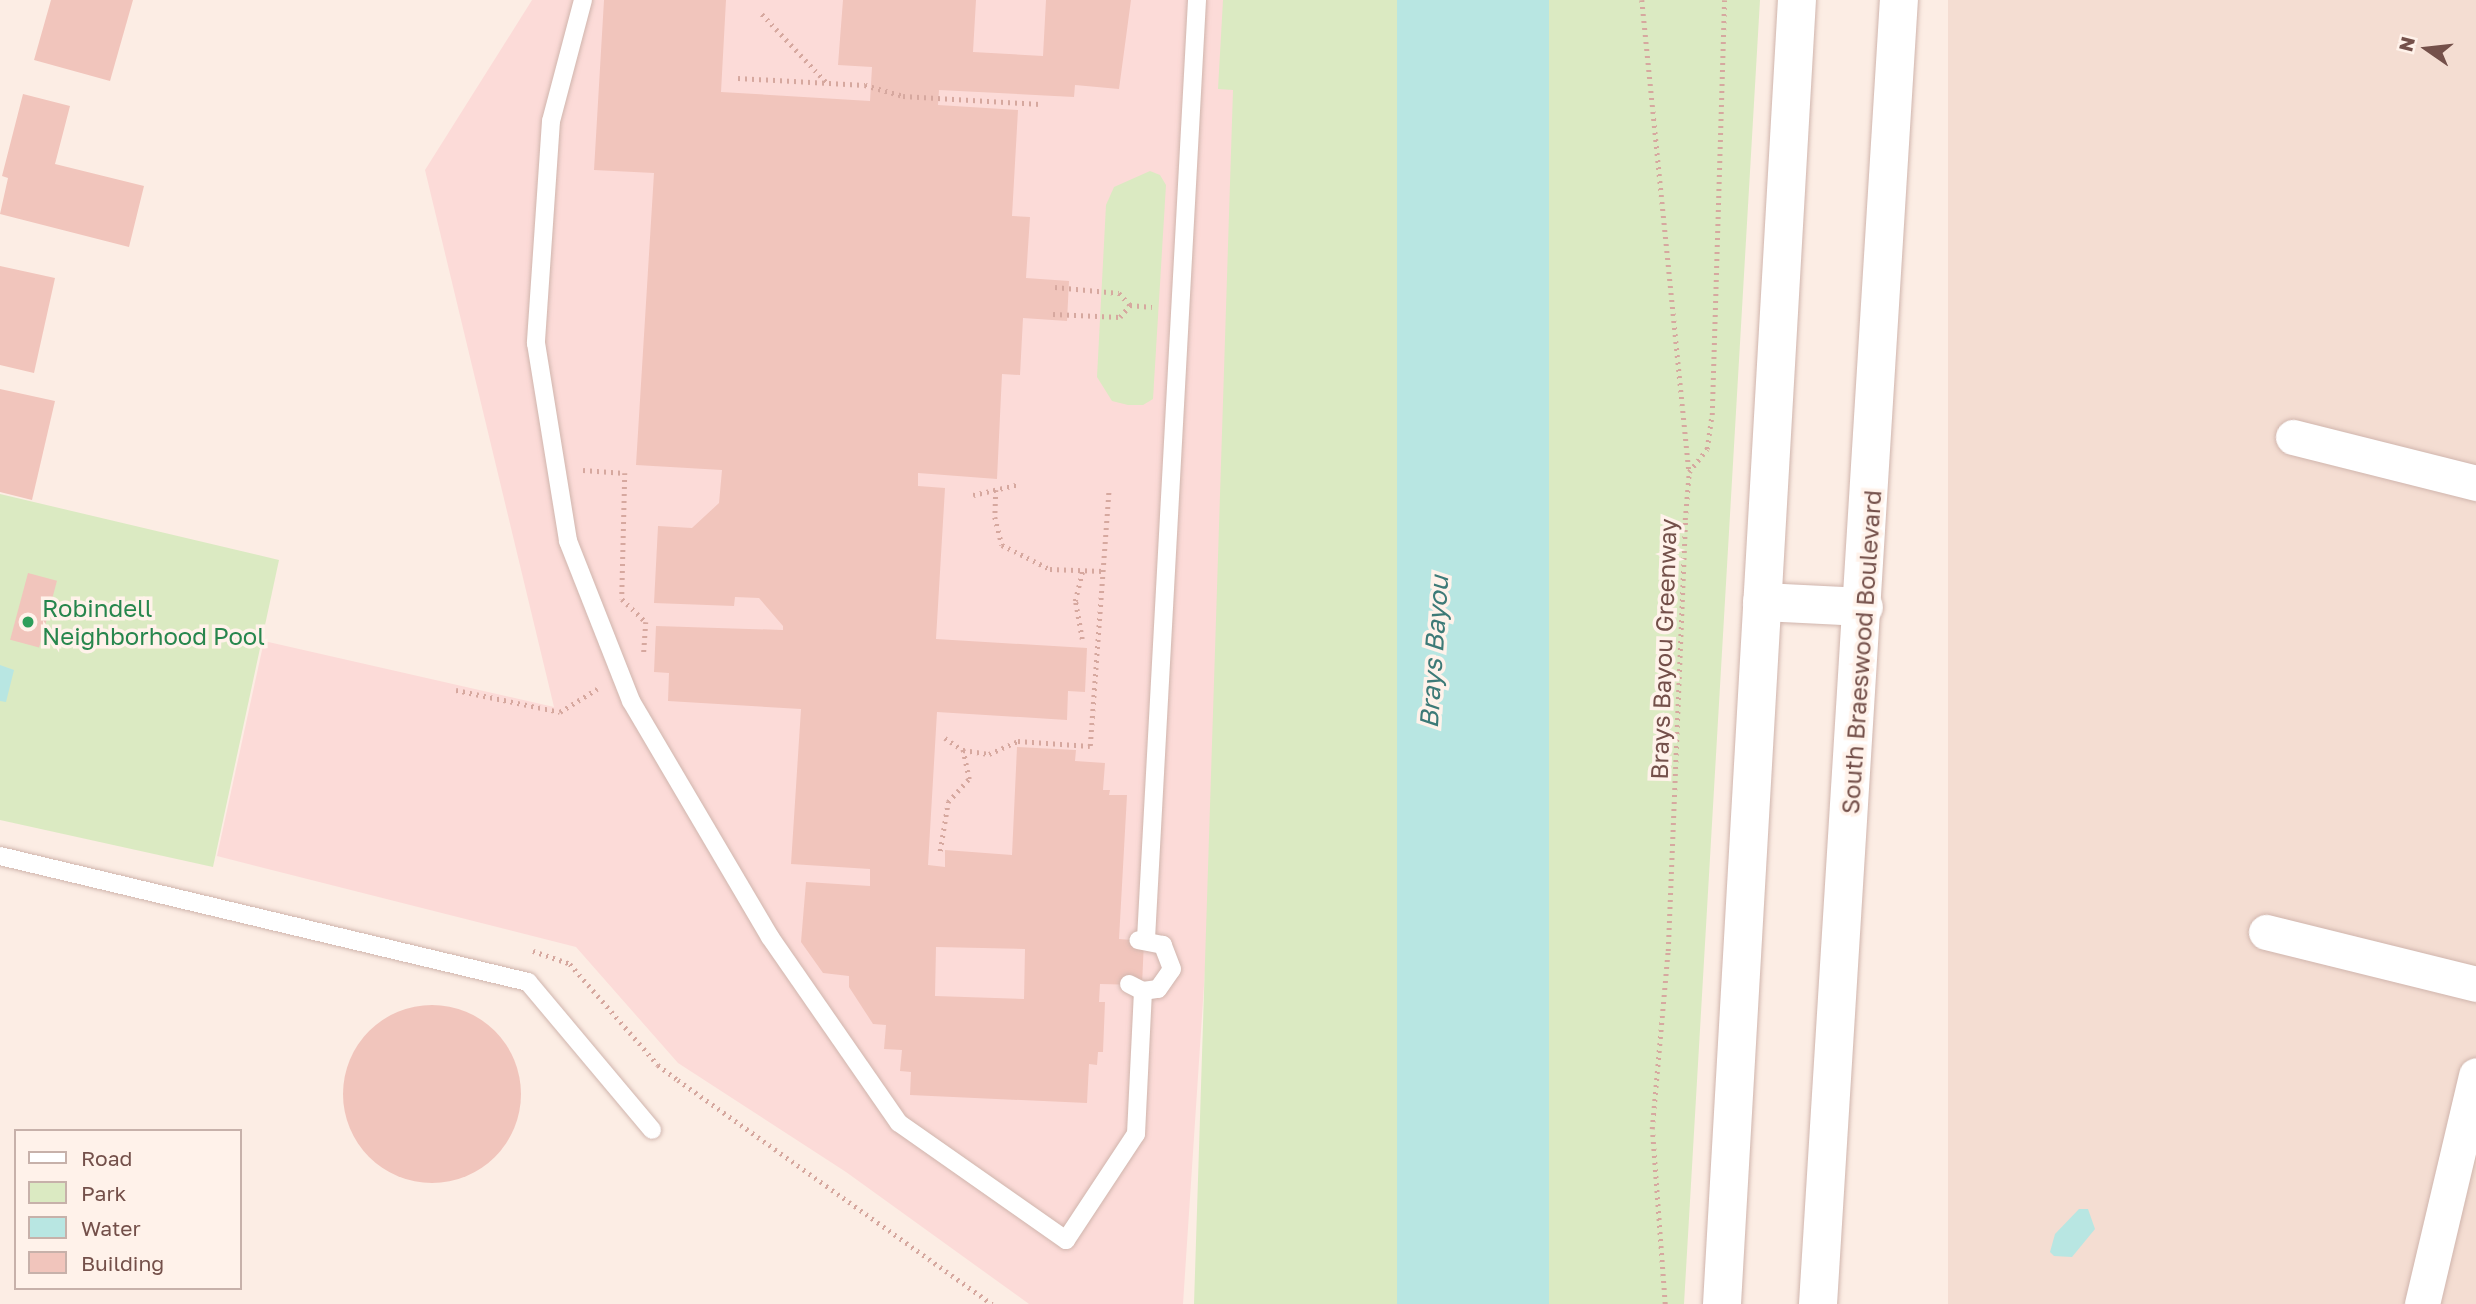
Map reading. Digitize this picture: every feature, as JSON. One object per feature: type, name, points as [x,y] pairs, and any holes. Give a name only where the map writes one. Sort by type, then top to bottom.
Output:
[{"type":"main road","points":[[1722,1304],[1797,0]]},
{"type":"main road","name":"South Braeswood Boulevard","points":[[1818,1304],[1864,607],[1899,0]]},
{"type":"main road","points":[[1762,602],[1864,607]]},
{"type":"street","points":[[2293,437],[2476,483]]},
{"type":"street","points":[[2266,932],[2476,984]]},
{"type":"street","points":[[2422,1304],[2476,1075]]},
{"type":"lane","points":[[583,0],[551,121],[536,343],[568,541],[631,701],[770,937],[899,1123],[1066,1240],[1136,1134],[1136,988],[1165,984],[1172,969],[1163,945],[1142,940],[1197,0]]},
{"type":"lane","points":[[0,856],[528,982],[652,1130]]},
{"type":"path","name":"Brays Bayou Greenway","points":[[1642,0],[1689,472],[1668,951],[1652,1129],[1665,1304]]},
{"type":"path","points":[[1689,472],[1707,449],[1712,415],[1724,0]]},
{"type":"path","points":[[762,14],[828,83]]},
{"type":"path","points":[[738,78],[865,85],[902,96],[1040,104]]},
{"type":"path","points":[[1055,287],[1119,293],[1130,305],[1180,309]]},
{"type":"path","points":[[1053,314],[1120,317],[1130,305]]},
{"type":"path","points":[[556,468],[625,472],[622,599],[646,622],[644,656]]},
{"type":"path","points":[[973,495],[1020,484]]},
{"type":"path","points":[[945,738],[962,750],[989,754],[1018,741],[1090,746],[1109,489]]},
{"type":"path","points":[[996,490],[995,517],[1002,545],[1049,569],[1103,570]]},
{"type":"path","points":[[1082,639],[1075,601],[1083,570]]},
{"type":"path","points":[[456,690],[560,712],[601,687]]},
{"type":"path","points":[[940,851],[948,803],[969,779],[962,750]]},
{"type":"shaded area","points":[[532,0],[1269,0],[1183,1304],[1029,1304],[846,1172],[678,1063],[576,947],[217,856],[264,641],[554,707],[425,170]]},
{"type":"shaded area","points":[[1948,0],[2476,0],[2476,1304],[1948,1304]]},
{"type":"green space","points":[[1223,0],[1760,0],[1684,1304],[1194,1304],[1233,90],[1218,89]]},
{"type":"green space","points":[[1150,171],[1160,175],[1166,185],[1153,399],[1143,405],[1128,405],[1112,401],[1097,377],[1106,205],[1114,187]]},
{"type":"green space","points":[[0,494],[279,560],[213,867],[0,820]]},
{"type":"water","name":"Brays Bayou","points":[[1397,0],[1549,0],[1549,1304],[1397,1304]]},
{"type":"water","points":[[0,665],[14,670],[6,702],[0,701]]},
{"type":"water","points":[[2079,1209],[2088,1209],[2095,1229],[2072,1257],[2054,1256],[2050,1252],[2055,1234]]},
{"type":"building","points":[[51,0],[133,0],[110,81],[34,60]]},
{"type":"building","points":[[604,0],[726,0],[721,92],[870,101],[872,67],[838,65],[843,0],[976,0],[973,52],[1043,56],[1046,0],[1131,0],[1119,89],[1075,85],[1074,97],[939,90],[938,105],[1018,110],[1012,216],[1030,217],[1026,278],[1069,281],[1067,321],[1023,318],[1020,375],[1002,374],[997,479],[918,473],[918,486],[945,488],[936,639],[1087,648],[1085,692],[1068,691],[1067,720],[937,712],[928,865],[945,867],[945,850],[1012,855],[1017,747],[1076,750],[1075,761],[1105,763],[1103,790],[1110,790],[1109,795],[1127,795],[1119,939],[1144,941],[1142,985],[1100,984],[1099,1002],[1105,1002],[1103,1052],[1098,1052],[1097,1065],[1089,1064],[1087,1103],[910,1095],[911,1072],[900,1071],[902,1050],[884,1049],[886,1025],[873,1024],[849,987],[849,976],[823,973],[801,942],[806,882],[870,886],[870,869],[791,864],[801,709],[668,701],[669,673],[654,672],[656,626],[783,630],[783,626],[759,598],[735,597],[734,606],[654,603],[658,526],[692,528],[719,503],[722,470],[636,465],[654,173],[594,170]],"holes":[[[936,947],[1025,949],[1024,999],[935,996]]]},
{"type":"building","points":[[23,94],[70,106],[55,164],[144,186],[129,247],[0,214],[8,178],[2,176]]},
{"type":"building","points":[[0,266],[55,278],[34,373],[0,365]]},
{"type":"building","points":[[0,389],[55,401],[32,500],[0,492]]},
{"type":"building","points":[[28,573],[57,581],[39,647],[10,640]]},
{"type":"building","points":[[432,1005],[466,1012],[495,1031],[514,1060],[521,1094],[514,1128],[495,1157],[466,1176],[432,1183],[398,1176],[369,1157],[350,1128],[343,1094],[350,1060],[369,1031],[398,1012]]},
{"type":"place","name":"Robindell Neighborhood Pool","points":[[28,622]]}]
